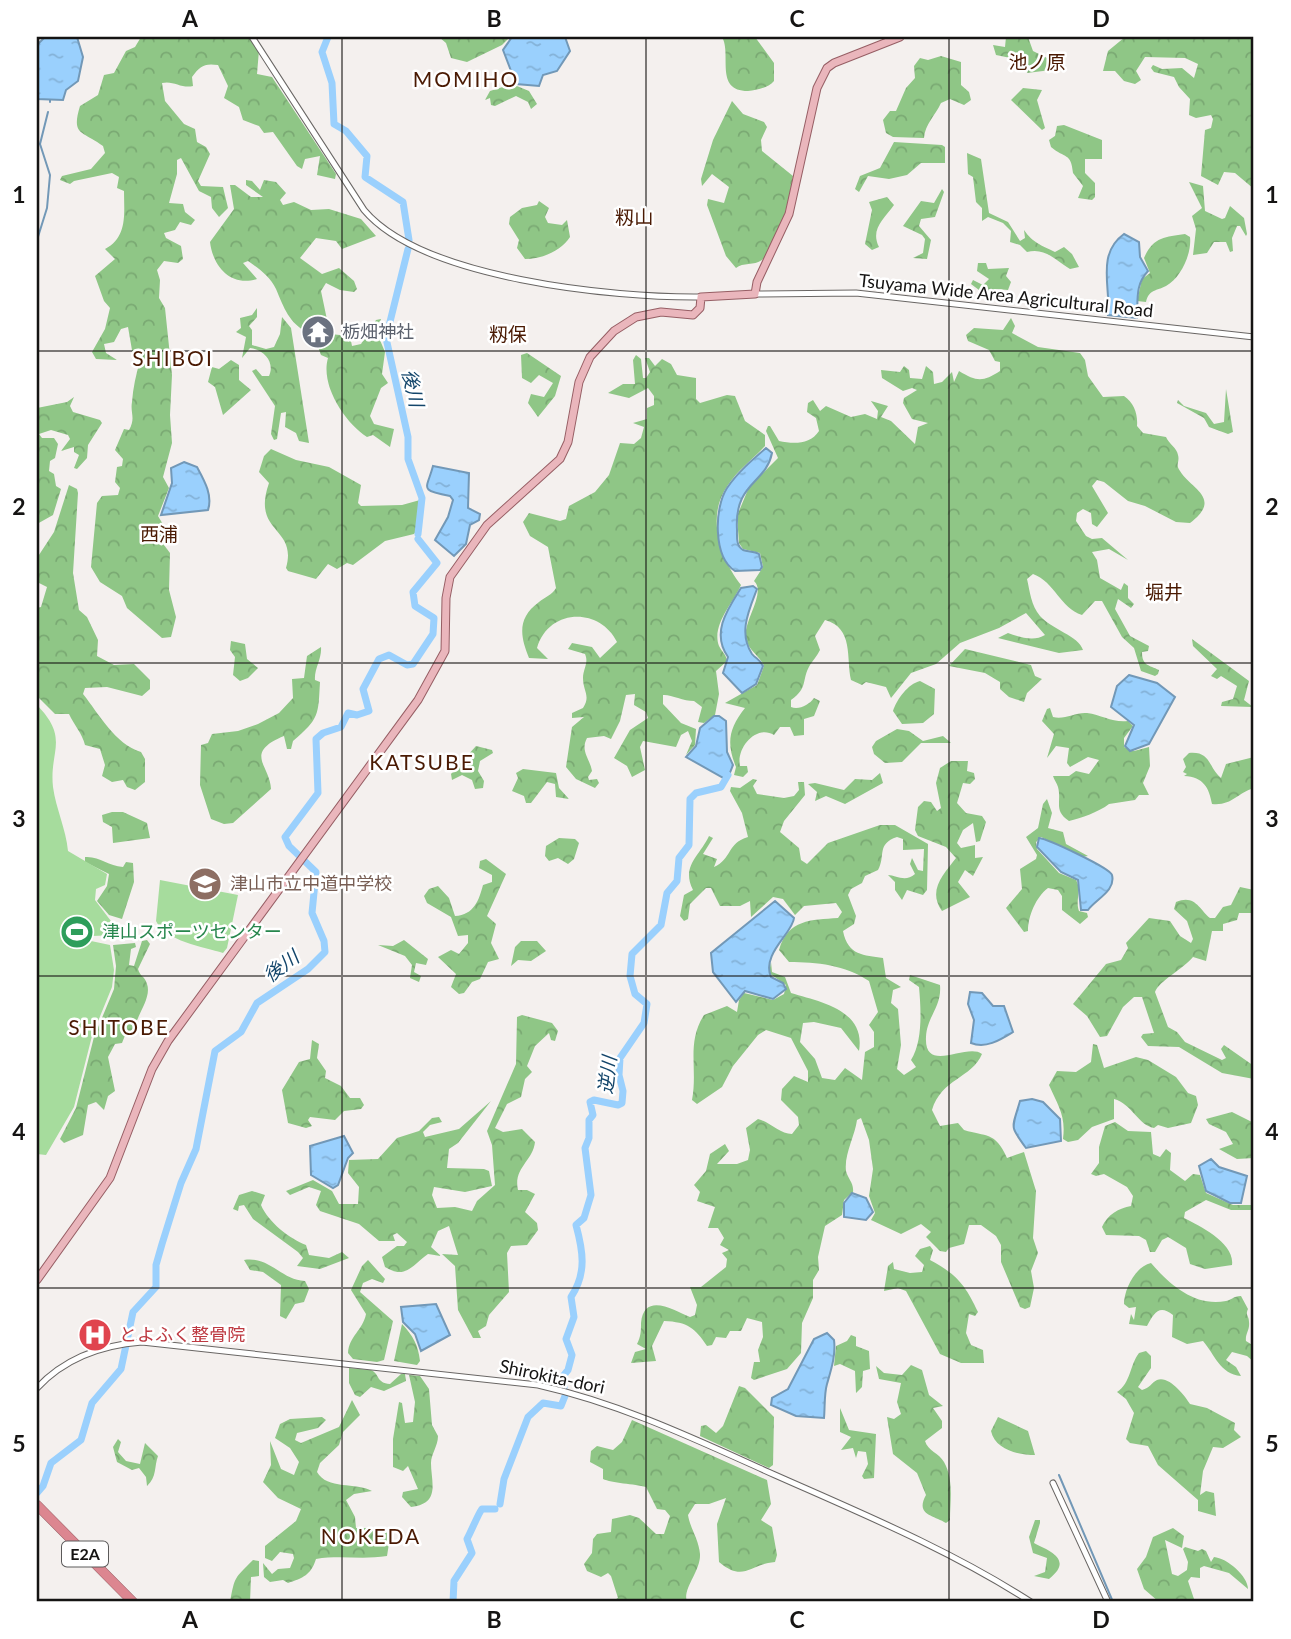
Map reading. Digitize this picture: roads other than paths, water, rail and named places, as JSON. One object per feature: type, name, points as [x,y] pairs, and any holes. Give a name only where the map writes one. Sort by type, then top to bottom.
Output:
[{"type":"highway","name":"E2A","points":[[37,1508],[125,1602]]},
{"type":"highway","name":"E2A","points":[[37,1508],[133,1602]]},
{"type":"main road","points":[[37,1280],[110,1178],[152,1069],[168,1041],[398,730],[444,656],[447,635],[447,585],[457,566],[491,520],[554,466],[565,451],[579,382],[590,358],[614,331],[628,321],[653,313],[694,315],[701,308],[701,298],[755,294],[757,282],[789,215],[817,88],[825,71],[834,63],[900,37]]},
{"type":"street","points":[[252,37],[364,210],[380,226],[414,248],[467,267],[611,294],[701,298]]},
{"type":"street","name":"Tsuyama Wide Area Agricultural Road","points":[[755,294],[856,293],[1254,337]]},
{"type":"street","name":"Shirokita-dori","points":[[37,1388],[39,1382],[81,1356],[128,1343],[156,1342],[480,1377],[583,1395],[645,1417],[911,1535],[968,1563],[1031,1602]]},
{"type":"street","points":[[1053,1482],[1108,1602]]},
{"type":"water","points":[[45,37],[77,37],[83,57],[78,81],[66,90],[63,100],[37,99],[37,45]]},
{"type":"water","points":[[512,37],[565,37],[570,51],[557,71],[543,75],[539,86],[516,84],[503,50]]},
{"type":"water","points":[[1124,234],[1139,242],[1140,257],[1148,271],[1139,287],[1137,318],[1108,315],[1107,261],[1115,242]]},
{"type":"water","points":[[766,448],[772,453],[769,463],[745,493],[737,514],[739,546],[743,550],[759,554],[762,567],[760,570],[735,571],[728,564],[719,544],[720,507],[731,482]]},
{"type":"water","points":[[184,462],[197,467],[202,477],[209,493],[208,510],[161,515],[172,483],[171,468]]},
{"type":"water","points":[[433,466],[469,473],[468,508],[480,514],[479,520],[470,525],[466,544],[454,556],[435,540],[448,517],[453,500],[450,496],[433,492],[427,487]]},
{"type":"water","points":[[753,586],[757,589],[746,622],[746,638],[752,654],[763,666],[756,684],[742,693],[723,673],[728,657],[723,648],[721,630],[726,613],[741,588]]},
{"type":"water","points":[[1129,675],[1157,683],[1175,697],[1149,744],[1130,751],[1125,746],[1134,725],[1111,707],[1117,686]]},
{"type":"water","points":[[714,716],[726,721],[727,752],[733,765],[727,780],[686,757],[696,746],[700,728]]},
{"type":"water","points":[[1039,838],[1078,854],[1112,875],[1111,886],[1088,910],[1081,910],[1078,880],[1061,872],[1037,847]]},
{"type":"water","points":[[775,901],[794,918],[770,960],[769,968],[771,977],[783,983],[786,989],[773,999],[745,991],[736,1002],[713,972],[711,953]]},
{"type":"water","points":[[970,992],[982,993],[993,1006],[1004,1006],[1013,1032],[987,1044],[971,1043],[974,1020],[968,1004]]},
{"type":"water","points":[[1032,1099],[1043,1102],[1060,1119],[1061,1141],[1026,1148],[1021,1141],[1014,1126],[1015,1117],[1020,1101]]},
{"type":"water","points":[[344,1136],[353,1153],[348,1158],[338,1185],[333,1188],[311,1175],[310,1146]]},
{"type":"water","points":[[1211,1159],[1219,1167],[1247,1176],[1241,1203],[1230,1203],[1206,1191],[1199,1166]]},
{"type":"water","points":[[852,1193],[866,1198],[873,1212],[866,1220],[844,1217],[844,1203]]},
{"type":"water","points":[[436,1304],[450,1335],[421,1351],[415,1334],[403,1322],[401,1307]]},
{"type":"water","points":[[827,1333],[834,1340],[834,1351],[826,1388],[824,1418],[796,1416],[771,1405],[772,1398],[788,1389],[814,1339]]},
{"type":"waterway","name":"後川","points":[[328,37],[322,52],[332,83],[334,124],[346,131],[367,156],[365,177],[403,202],[409,240]]},
{"type":"waterway","points":[[37,240],[47,208],[50,175],[40,144],[48,112]]},
{"type":"waterway","name":"後川","points":[[408,249],[386,338],[408,437],[408,459],[422,498],[418,534]]},
{"type":"waterway","name":"後川","points":[[37,1493],[43,1486],[51,1463],[81,1440],[92,1403],[121,1369],[133,1312],[156,1287],[156,1265],[181,1183],[196,1149],[215,1051],[241,1032],[257,1003],[308,969],[325,952],[324,941],[312,913],[316,872],[289,846],[285,837],[318,793],[316,739],[323,733],[341,727],[348,713],[357,715],[369,711],[363,689],[379,659],[389,655],[407,665],[413,664],[433,634],[434,618],[415,606],[413,592],[437,563],[418,539]]},
{"type":"waterway","name":"逆川","points":[[564,1387],[560,1380],[568,1370],[572,1355],[566,1339],[574,1317],[571,1297],[580,1279],[582,1262],[576,1225],[584,1218],[591,1195],[585,1148],[589,1138],[589,1120],[593,1115],[590,1102],[594,1100],[618,1105],[622,1103],[620,1058],[644,1023],[647,1004],[635,994],[630,976],[632,954],[661,925],[667,893],[677,881],[679,858],[689,845],[690,799],[696,793],[721,787],[728,775]]},
{"type":"waterway","name":"逆川","points":[[500,1504],[504,1479],[528,1417],[543,1403],[561,1406],[565,1396]]},
{"type":"waterway","points":[[1059,1475],[1113,1602]]},
{"type":"waterway","name":"逆川","points":[[453,1602],[454,1581],[472,1553],[467,1539],[482,1509],[495,1509]]},
{"type":"place","name":"栃畑神社","points":[[318,332]]},
{"type":"place","name":"津山市立中道中学校","points":[[205,884]]},
{"type":"place","name":"津山スポーツセンター","points":[[77,932]]},
{"type":"place","name":"とよふく整骨院","points":[[95,1335]]},
{"type":"district","name":"池ノ原","points":[[1037,62]]},
{"type":"district","name":"MOMIHO","points":[[466,80]]},
{"type":"district","name":"籾山","points":[[634,217]]},
{"type":"district","name":"籾保","points":[[508,334]]},
{"type":"district","name":"SHIBOI","points":[[173,359]]},
{"type":"district","name":"西浦","points":[[159,534]]},
{"type":"district","name":"堀井","points":[[1164,592]]},
{"type":"district","name":"KATSUBE","points":[[422,763]]},
{"type":"district","name":"SHITOBE","points":[[119,1028]]},
{"type":"district","name":"NOKEDA","points":[[371,1537]]}]
